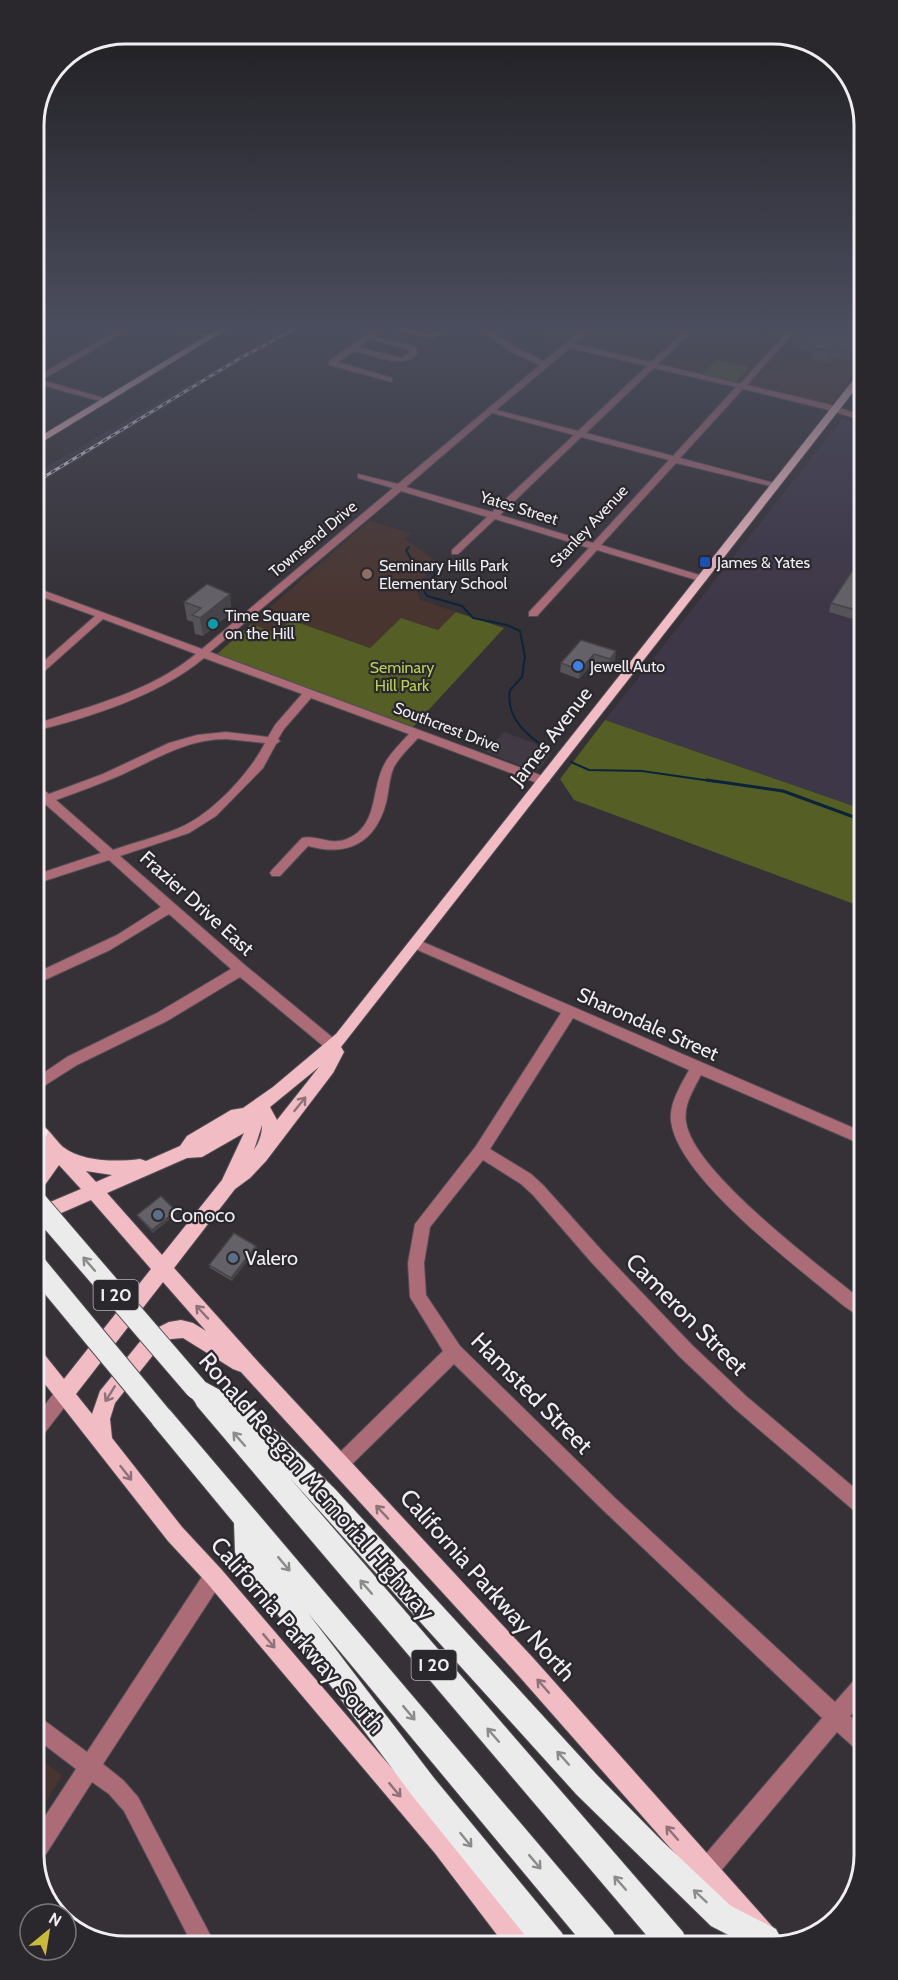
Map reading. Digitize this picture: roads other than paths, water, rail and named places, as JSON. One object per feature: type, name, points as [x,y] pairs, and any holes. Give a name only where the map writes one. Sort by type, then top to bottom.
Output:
[{"type":"highway","name":"Ronald Reagan Memorial Highway","points":[[44,1211],[666,1936]]},
{"type":"highway","name":"I 20","points":[[44,1276],[596,1936]]},
{"type":"highway","points":[[196,1388],[245,1416],[326,1498],[587,1785],[652,1851],[721,1916],[758,1936]]},
{"type":"highway","points":[[246,1519],[247,1551],[417,1778],[545,1936]]},
{"type":"main road","points":[[44,438],[71,421]]},
{"type":"main road","name":"James Avenue","points":[[160,1162],[186,1151],[196,1152],[246,1124],[252,1110],[300,1076],[333,1046],[416,944],[825,421]]},
{"type":"main road","points":[[229,1184],[243,1177],[327,1068],[336,1053],[333,1046]]},
{"type":"main road","points":[[64,1394],[229,1184],[250,1142],[252,1110],[268,1118],[270,1134],[264,1150]]},
{"type":"main road","name":"California Parkway North","points":[[44,1138],[94,1191],[253,1371],[526,1667],[763,1936]]},
{"type":"main road","points":[[44,1140],[50,1149],[51,1165],[44,1174]]},
{"type":"main road","points":[[56,1151],[83,1164],[99,1167],[134,1167],[160,1162]]},
{"type":"main road","points":[[44,1213],[160,1162]]},
{"type":"main road","points":[[102,1442],[100,1419],[107,1398],[154,1339],[162,1334],[177,1328],[192,1332],[253,1371]]},
{"type":"main road","name":"California Parkway South","points":[[44,1369],[175,1534],[214,1576],[442,1844],[513,1936]]},
{"type":"street","name":"Townsend Drive","points":[[44,725],[148,690],[181,672],[479,421]]},
{"type":"street","points":[[532,421],[775,486]]},
{"type":"street","points":[[455,552],[593,421]]},
{"type":"street","name":"Stanley Avenue","points":[[533,614],[709,421]]},
{"type":"street","name":"Yates Street","points":[[362,476],[703,579]]},
{"type":"street","name":"Southcrest Drive","points":[[44,594],[544,781]]},
{"type":"street","points":[[44,666],[102,615]]},
{"type":"street","points":[[44,877],[185,830],[213,813],[260,765],[279,727],[309,693]]},
{"type":"street","points":[[276,873],[306,841],[324,847],[349,846],[369,826],[378,810],[388,768],[416,734]]},
{"type":"street","points":[[44,800],[117,772],[168,746],[188,740],[211,736],[238,736],[273,741]]},
{"type":"street","name":"Frazier Drive East","points":[[44,803],[113,854],[242,970],[333,1046]]},
{"type":"street","points":[[44,976],[116,944],[144,927],[171,906]]},
{"type":"street","name":"Sharondale Street","points":[[416,944],[854,1135]]},
{"type":"street","points":[[44,1080],[72,1061],[162,1017],[242,970]]},
{"type":"street","name":"Hamsted Street","points":[[570,1011],[481,1151],[423,1224],[416,1263],[418,1297],[454,1352],[609,1504],[854,1733]]},
{"type":"street","points":[[698,1067],[680,1104],[678,1116],[679,1126],[690,1152],[699,1165],[736,1203],[854,1304]]},
{"type":"street","name":"Cameron Street","points":[[481,1151],[526,1179],[538,1190],[598,1258],[686,1351],[740,1402],[854,1499]]},
{"type":"street","points":[[339,1465],[454,1352]]},
{"type":"street","points":[[44,1419],[64,1394]]},
{"type":"street","points":[[44,1837],[214,1576]]},
{"type":"street","points":[[706,1871],[854,1696]]},
{"type":"street","points":[[44,1733],[116,1787],[131,1804],[200,1936]]},
{"type":"waterway","points":[[409,547],[406,550],[411,559],[434,571],[435,575],[422,587],[427,596],[462,606],[473,618],[507,625],[520,631],[525,657],[522,677],[510,690],[511,710],[520,726],[550,751]]},
{"type":"waterway","points":[[571,762],[589,770],[642,771],[718,782]]},
{"type":"waterway","points":[[707,780],[783,791],[854,817]]},
{"type":"railway","points":[[44,477],[136,421]]},
{"type":"place","name":"James & Yates","points":[[705,562]]},
{"type":"place","name":"Seminary Hills Park Elementary School","points":[[367,574]]},
{"type":"place","name":"Time Square on the Hill","points":[[213,624]]},
{"type":"place","name":"Jewell Auto","points":[[578,666]]},
{"type":"place","name":"Conoco","points":[[158,1215]]},
{"type":"place","name":"Valero","points":[[233,1258]]},
{"type":"park label","name":"Seminary Hill Park","points":[[402,676]]}]
